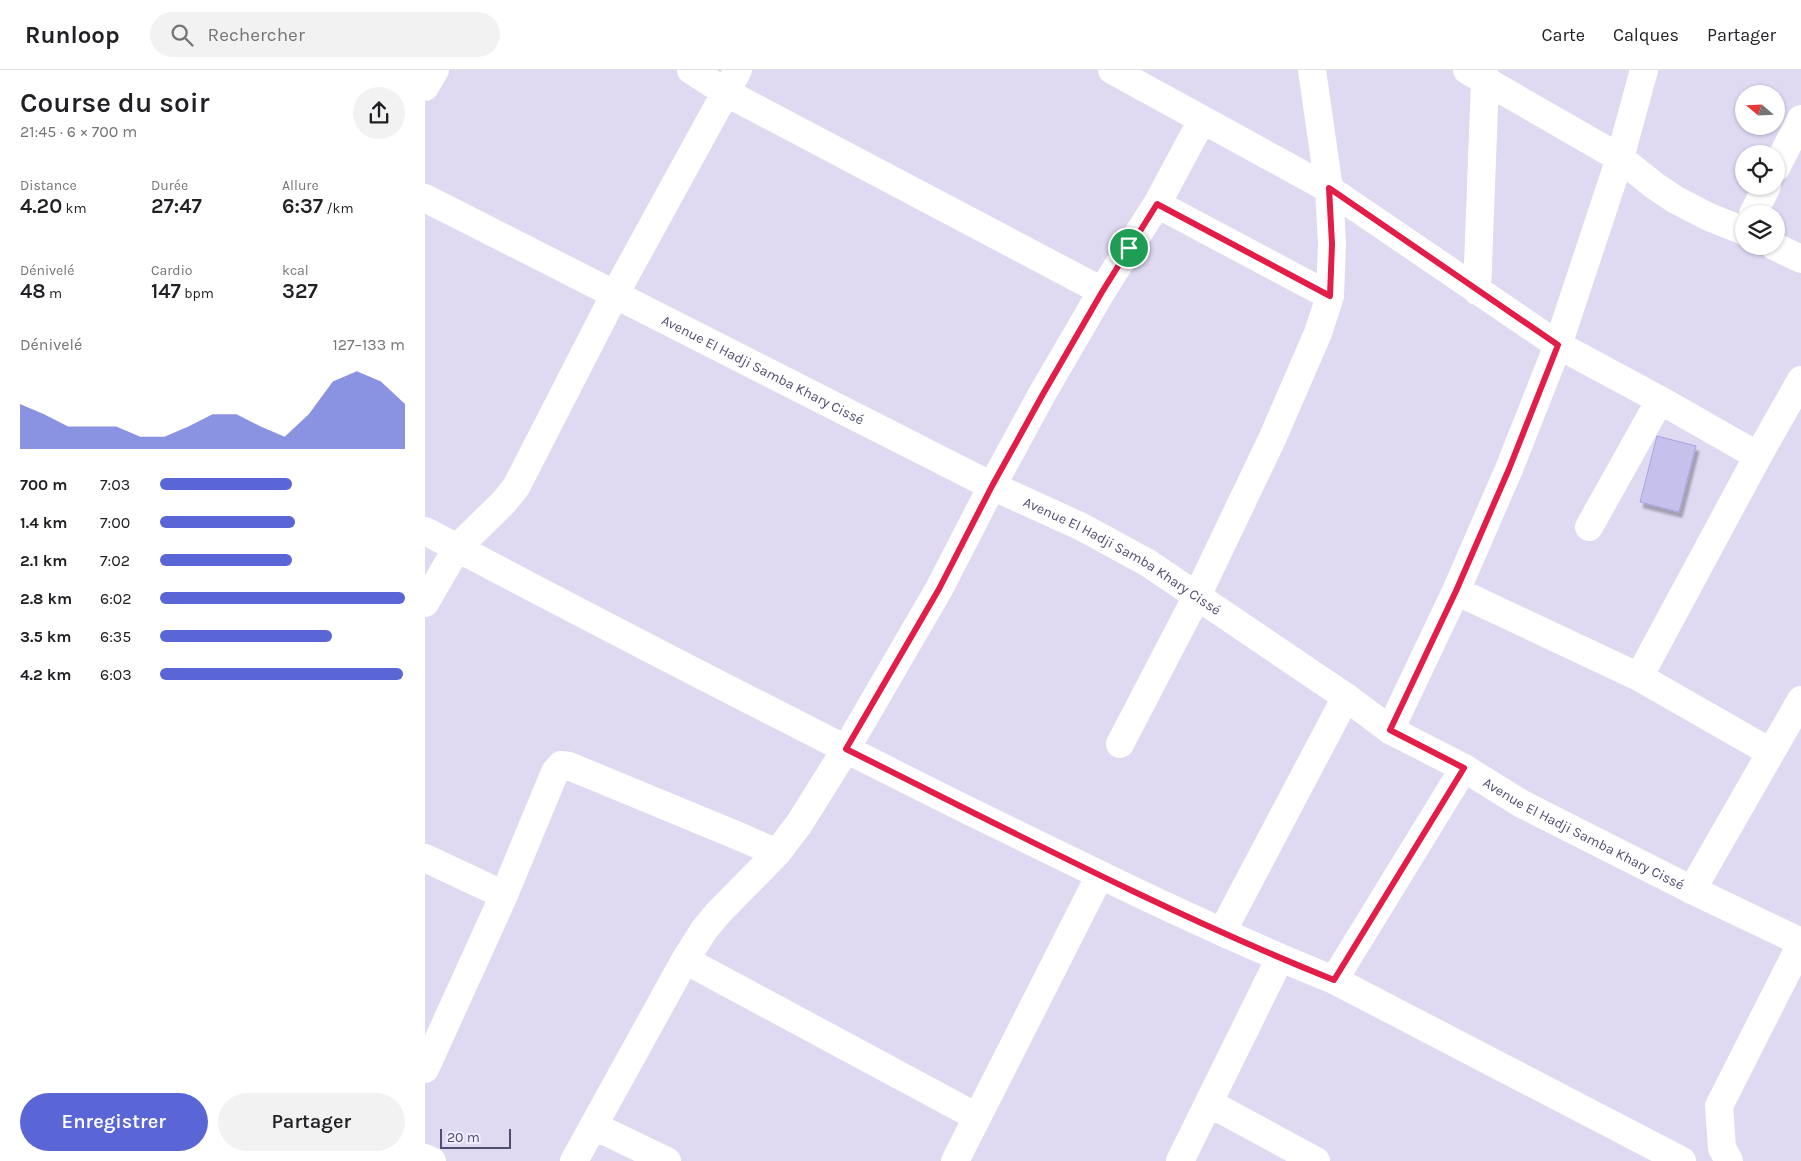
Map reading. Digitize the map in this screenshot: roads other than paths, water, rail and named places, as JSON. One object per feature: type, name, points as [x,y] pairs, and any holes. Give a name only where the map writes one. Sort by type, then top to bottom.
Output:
[{"type":"street","points":[[425,87],[435,70]]},
{"type":"street","points":[[691,70],[732,81],[1102,292]]},
{"type":"street","points":[[1112,70],[1329,188],[1558,345],[1758,456]]},
{"type":"street","points":[[1119,744],[1197,596],[1273,437],[1318,333],[1330,296],[1332,244],[1329,188],[1312,70]]},
{"type":"street","points":[[1390,730],[1456,591],[1509,469],[1558,345],[1620,158],[1644,70]]},
{"type":"street","points":[[1477,290],[1478,74]]},
{"type":"street","points":[[1478,74],[1620,158],[1676,200],[1709,217],[1735,227]]},
{"type":"street","points":[[425,602],[457,548],[491,515],[516,486],[615,294],[732,81]]},
{"type":"street","points":[[1785,150],[1801,118]]},
{"type":"street","points":[[574,1161],[685,960],[704,930],[777,854],[799,824],[846,749],[939,589],[992,486],[1102,292],[1157,204],[1202,120]]},
{"type":"street","name":"Avenue El Hadji Samba Khary Cissé","points":[[425,198],[992,486],[1082,527],[1148,562],[1346,697],[1390,730],[1464,768],[1523,804],[1801,943]]},
{"type":"street","points":[[1157,204],[1330,296]]},
{"type":"street","points":[[1785,251],[1801,259]]},
{"type":"street","points":[[1639,677],[1801,380]]},
{"type":"street","points":[[1589,527],[1660,400]]},
{"type":"street","points":[[425,531],[587,617],[846,749],[1100,875],[1222,932],[1334,980],[1682,1161]]},
{"type":"street","points":[[1456,591],[1639,677],[1770,752]]},
{"type":"street","points":[[1222,932],[1346,697]]},
{"type":"street","points":[[1692,890],[1801,700]]},
{"type":"street","points":[[426,1065],[504,895],[555,772],[561,765],[569,766],[734,834],[777,854]]},
{"type":"street","points":[[1334,980],[1464,768]]},
{"type":"street","points":[[425,858],[504,895]]},
{"type":"street","points":[[955,1161],[1100,875]]},
{"type":"street","points":[[1729,1161],[1722,1148],[1719,1106],[1801,943]]},
{"type":"street","points":[[1180,1161],[1280,958]]},
{"type":"street","points":[[685,960],[977,1118]]},
{"type":"street","points":[[1209,1103],[1316,1161]]},
{"type":"street","points":[[594,1126],[667,1161]]},
{"type":"street","points":[[425,1158],[432,1161]]}]
